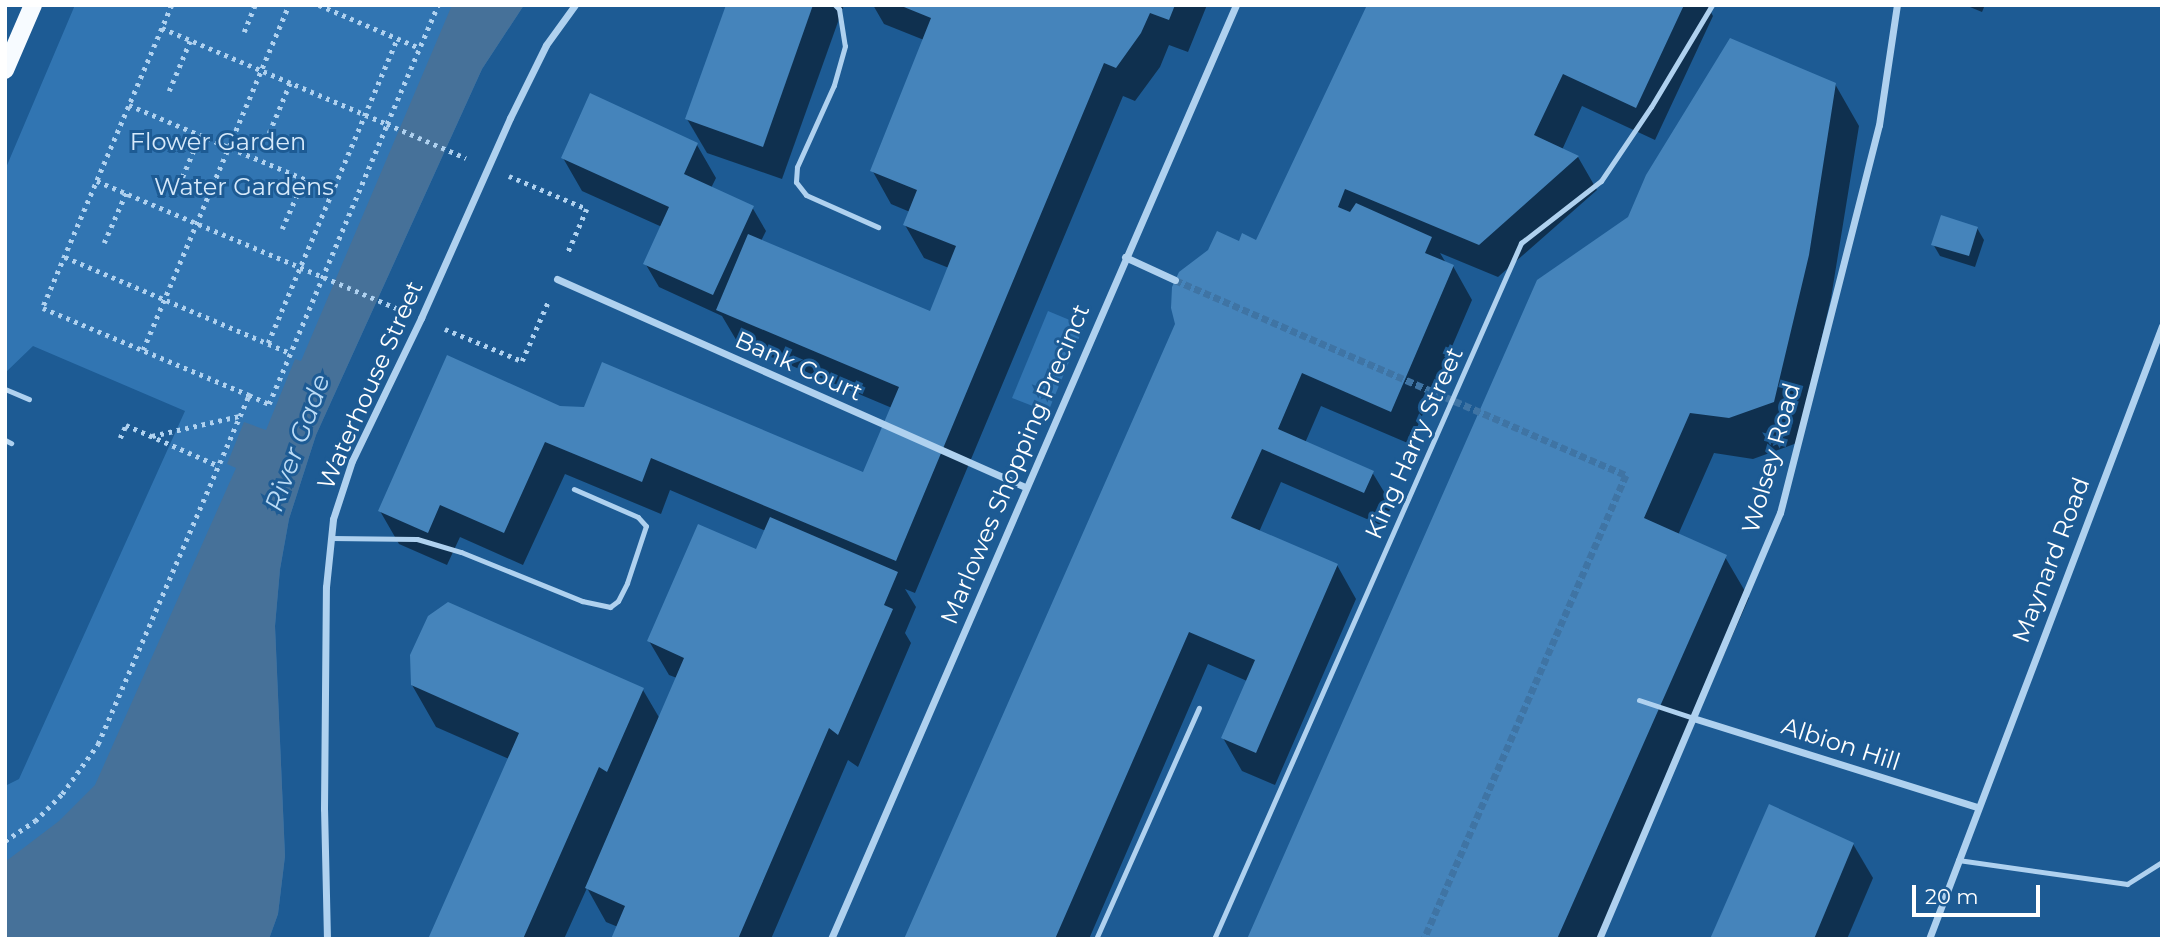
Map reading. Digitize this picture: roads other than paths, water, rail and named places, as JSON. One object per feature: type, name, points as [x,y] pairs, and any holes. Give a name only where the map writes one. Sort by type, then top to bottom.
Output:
[{"type":"main road","points":[[5,70],[33,5]]},
{"type":"street","name":"Waterhouse Street","points":[[327,939],[324,809],[326,587],[333,519],[352,461],[421,318],[489,167],[547,45],[575,5]]},
{"type":"street","name":"Marlowes Shopping Precinct","points":[[831,939],[1236,5]]},
{"type":"street","name":"Wolsey Road","points":[[1599,939],[1780,513],[1879,125],[1897,5]]},
{"type":"street","points":[[1125,257],[1175,280]]},
{"type":"street","name":"Bank Court","points":[[558,279],[1025,487]]},
{"type":"street","name":"Maynard Road","points":[[1929,939],[2162,326]]},
{"type":"street","name":"Albion Hill","points":[[1693,718],[1977,807]]},
{"type":"lane","points":[[835,5],[839,9],[845,46],[834,85],[797,167],[796,182],[806,195],[878,227]]},
{"type":"lane","name":"King Harry Street","points":[[1214,939],[1521,243],[1601,181],[1651,107],[1712,5]]},
{"type":"lane","points":[[5,389],[29,399]]},
{"type":"lane","points":[[331,538],[417,539],[461,552],[582,601],[610,607],[618,601],[627,583],[646,526],[638,517],[573,489]]},
{"type":"lane","points":[[1639,700],[1693,718]]},
{"type":"lane","points":[[1096,939],[1199,708]]},
{"type":"lane","points":[[1958,860],[2127,884],[2162,862]]},
{"type":"water","name":"Water Gardens","points":[[452,5],[524,5],[482,69],[316,435],[289,519],[280,569],[275,626],[285,856],[278,914],[269,939],[5,939],[5,862],[59,821],[95,785],[236,468],[227,464],[244,422],[266,430],[295,359],[301,361]]},
{"type":"tunnel","points":[[1175,280],[1626,475],[1424,939]]},
{"type":"park label","name":"Flower Garden","points":[[218,142]]},
{"type":"water label","name":"River Gade","points":[[298,443]]}]
